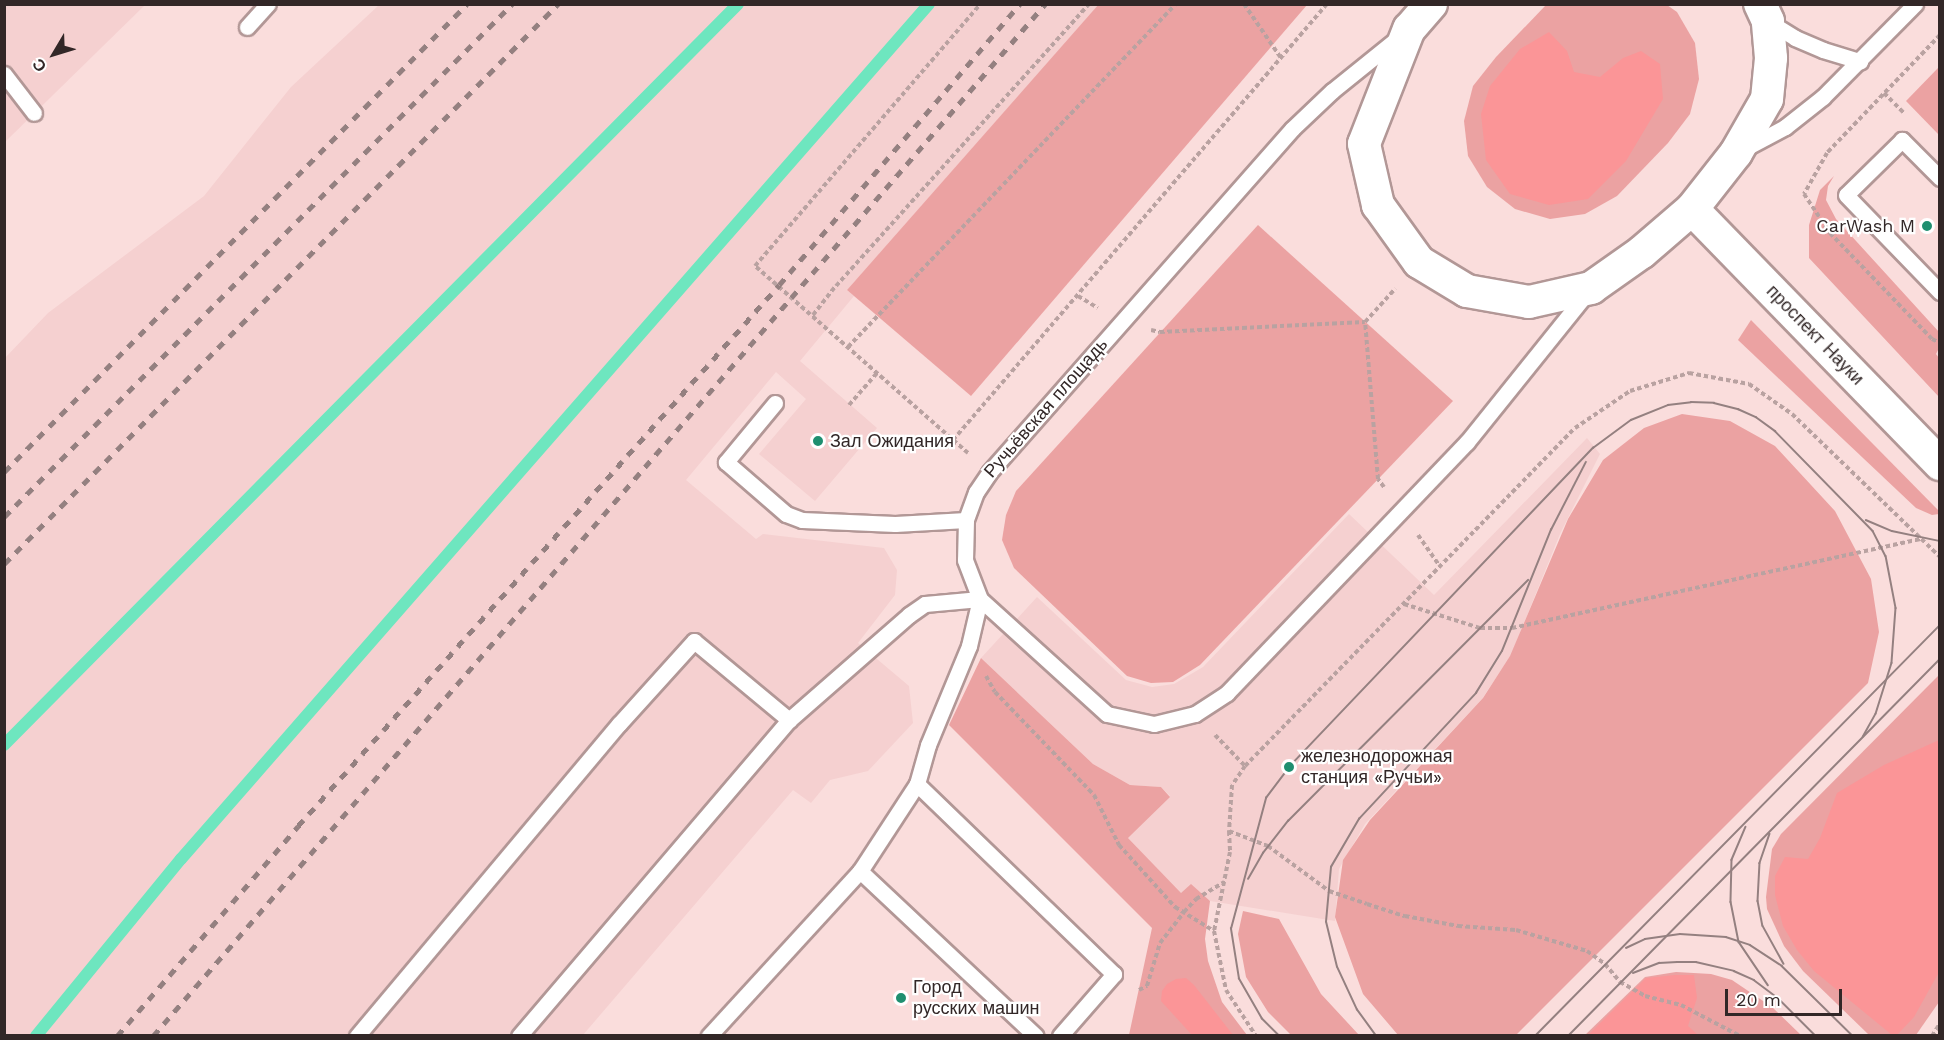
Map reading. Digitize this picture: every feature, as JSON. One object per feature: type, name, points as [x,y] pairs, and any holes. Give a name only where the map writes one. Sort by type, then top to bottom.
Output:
[{"type":"street","name":"Ручьёвская площадь","points":[[1431,4],[1409,29],[1364,144],[1378,205],[1419,262],[1467,291],[1529,302],[1591,288],[1642,252],[1692,209],[1736,153],[1767,99],[1771,58],[1764,13]]},
{"type":"street","name":"проспект Науки","points":[[1692,209],[1939,462]]},
{"type":"lane","points":[[246,27],[268,4]]},
{"type":"lane","points":[[1736,153],[1785,127],[1823,97],[1915,4]]},
{"type":"lane","points":[[1764,13],[1795,38],[1823,50],[1860,61]]},
{"type":"lane","name":"Ручьёвская площадь","points":[[1409,29],[1332,91],[1292,129],[989,473],[976,492],[966,520],[965,560],[980,599],[1107,714],[1154,724],[1195,714],[1227,693],[1467,442],[1591,288]]},
{"type":"lane","points":[[4,74],[34,112]]},
{"type":"lane","points":[[1937,283],[1846,195],[1902,140],[1940,178]]},
{"type":"lane","points":[[775,403],[726,462],[786,514],[802,520],[895,524],[966,520]]},
{"type":"lane","points":[[519,1035],[789,720],[909,615],[925,604],[980,599],[969,646],[928,745],[917,784],[860,871],[709,1035]]},
{"type":"lane","points":[[357,1035],[620,724],[694,641],[789,720]]},
{"type":"lane","points":[[917,784],[1114,974],[1060,1035]]},
{"type":"lane","points":[[860,871],[1036,1035]]},
{"type":"path","points":[[980,4],[755,266],[989,473]]},
{"type":"path","points":[[813,315],[836,286],[1089,4]]},
{"type":"path","points":[[848,347],[1176,4]]},
{"type":"path","points":[[1244,4],[1281,58]]},
{"type":"path","points":[[953,440],[1327,4]]},
{"type":"path","points":[[1940,35],[1827,153],[1804,194],[1830,233],[1932,339],[1940,343]]},
{"type":"path","points":[[1078,296],[1121,321],[1160,332],[1365,322],[1419,262]]},
{"type":"path","points":[[1365,322],[1378,479],[1440,566]]},
{"type":"path","points":[[849,405],[877,373]]},
{"type":"path","points":[[1256,1035],[1226,990],[1214,931],[1230,852],[1232,784],[1245,766],[1575,428],[1630,391],[1689,373],[1749,384],[1792,414],[1940,558]]},
{"type":"path","points":[[1403,604],[1480,628],[1512,628],[1921,539]]},
{"type":"path","points":[[969,646],[995,692],[1094,795],[1119,845],[1175,907],[1214,931]]},
{"type":"path","points":[[1195,714],[1245,766]]},
{"type":"path","points":[[1229,831],[1268,846],[1329,891],[1367,904],[1405,916],[1458,926],[1516,930],[1587,951],[1605,964],[1620,982],[1644,996],[1681,1005],[1740,1035]]},
{"type":"path","points":[[1139,990],[1147,986],[1160,943],[1184,912],[1196,899],[1224,882]]},
{"type":"path","points":[[1932,1035],[1940,1023]]},
{"type":"shaded area","points":[[1099,4],[1307,5],[971,396],[847,290]]},
{"type":"shaded area","points":[[5,5],[145,5],[5,142]]},
{"type":"shaded area","points":[[379,5],[1099,5],[847,290],[854,296],[800,361],[877,428],[815,501],[759,454],[806,399],[776,372],[686,480],[756,539],[763,534],[884,548],[897,570],[895,595],[858,643],[909,686],[913,723],[868,771],[830,780],[811,803],[793,790],[583,1035],[5,1035],[4,359],[48,313],[204,196],[291,87]]},
{"type":"shaded area","points":[[1546,5],[1667,5],[1677,12],[1695,43],[1699,79],[1690,114],[1668,143],[1617,196],[1585,214],[1550,219],[1515,209],[1487,187],[1468,156],[1464,121],[1473,86],[1496,57]]},
{"type":"shaded area","points":[[1549,32],[1567,51],[1574,72],[1600,77],[1623,58],[1641,51],[1660,64],[1663,99],[1626,161],[1588,199],[1549,205],[1510,194],[1486,160],[1481,114],[1490,86],[1520,49]]},
{"type":"shaded area","points":[[1939,67],[1939,135],[1906,101]]},
{"type":"shaded area","points":[[1834,176],[1828,186],[1826,200],[1836,219],[1939,332],[1939,348],[1936,354],[1939,358],[1939,397],[1809,258],[1809,225],[1820,190]]},
{"type":"shaded area","points":[[1258,225],[1453,401],[1200,665],[1173,682],[1151,683],[1127,676],[1014,568],[1002,540],[1006,515],[1016,491]]},
{"type":"shaded area","points":[[1751,320],[1939,511],[1939,514],[1932,515],[1916,508],[1738,340]]},
{"type":"shaded area","points":[[1682,414],[1730,421],[1775,446],[1835,511],[1871,579],[1879,632],[1868,683],[1516,1035],[1398,1035],[1363,994],[1335,917],[1343,860],[1370,820],[1483,698],[1510,656],[1568,519],[1603,460],[1644,428]]},
{"type":"shaded area","points":[[1587,438],[1600,454],[1560,534],[1511,655],[1482,699],[1365,824],[1339,869],[1335,921],[1210,901],[1191,885],[1181,894],[1128,838],[1170,796],[1161,787],[1130,785],[1093,764],[981,658],[1037,597],[1126,680],[1152,687],[1174,684],[1203,667],[1349,514],[1434,595]]},
{"type":"shaded area","points":[[981,658],[1093,764],[1130,785],[1161,787],[1170,797],[1128,838],[1181,893],[1191,884],[1210,901],[1205,939],[1208,961],[1222,1002],[1247,1035],[1129,1035],[1152,928],[949,725]]},
{"type":"shaded area","points":[[1939,675],[1939,1002],[1916,1035],[1869,1035],[1803,971],[1784,946],[1767,909],[1766,897],[1772,849],[1781,834]]},
{"type":"shaded area","points":[[1939,740],[1939,972],[1914,1017],[1897,1035],[1892,1035],[1814,971],[1797,950],[1783,926],[1775,895],[1775,876],[1785,857],[1808,859],[1820,838],[1837,793],[1884,765]]},
{"type":"shaded area","points":[[1243,911],[1279,919],[1321,994],[1359,1035],[1291,1035],[1268,1012],[1246,977],[1238,934]]},
{"type":"shaded area","points":[[1676,972],[1711,974],[1732,980],[1772,1007],[1801,1035],[1584,1036],[1645,977]]},
{"type":"shaded area","points":[[1694,975],[1697,998],[1688,1026],[1698,1035],[1588,1035],[1646,978]]},
{"type":"shaded area","points":[[1186,978],[1233,1035],[1192,1035],[1161,1001],[1162,991],[1167,984],[1176,979]]},
{"type":"waterway","points":[[4,745],[738,4]]},
{"type":"waterway","points":[[36,1036],[181,859],[929,4]]},
{"type":"tram line","points":[[1279,1036],[1262,1019],[1239,979],[1231,929],[1266,798],[1289,767],[1593,448],[1631,420],[1668,405],[1691,402],[1714,403],[1738,409],[1756,417],[1775,431],[1873,531],[1886,556],[1896,608],[1892,663],[1876,714],[1863,737]]},
{"type":"tram line","points":[[1376,1036],[1357,1010],[1337,967],[1326,922],[1331,867],[1359,819],[1476,693],[1502,651],[1551,530],[1586,462]]},
{"type":"tram line","points":[[1866,520],[1892,531],[1940,541]]},
{"type":"tram line","points":[[1248,879],[1263,853],[1288,821],[1528,580]]},
{"type":"tram line","points":[[1535,1036],[1940,625]]},
{"type":"tram line","points":[[1568,1036],[1940,659]]},
{"type":"tram line","points":[[1746,827],[1732,860],[1731,902],[1739,942],[1768,985]]},
{"type":"tram line","points":[[1770,834],[1760,863],[1758,901],[1763,926],[1784,964]]},
{"type":"tram line","points":[[1626,948],[1645,939],[1680,934],[1726,937],[1750,945],[1782,966],[1853,1036]]},
{"type":"tram line","points":[[1633,973],[1659,963],[1677,962],[1696,962],[1734,971],[1754,980],[1778,998],[1816,1036]]},
{"type":"railway","points":[[4,472],[467,4]]},
{"type":"railway","points":[[4,517],[512,4]]},
{"type":"railway","points":[[4,564],[558,4]]},
{"type":"railway","points":[[117,1036],[298,826],[779,285],[1020,4]]},
{"type":"railway","points":[[153,1036],[1045,4]]},
{"type":"place","name":"CarWash M","points":[[1927,226]]},
{"type":"place","name":"Зал Ожидания","points":[[818,441]]},
{"type":"place","name":"железнодорожная станция «Ручьи»","points":[[1289,767]]},
{"type":"place","name":"Город русских машин","points":[[901,998]]}]
